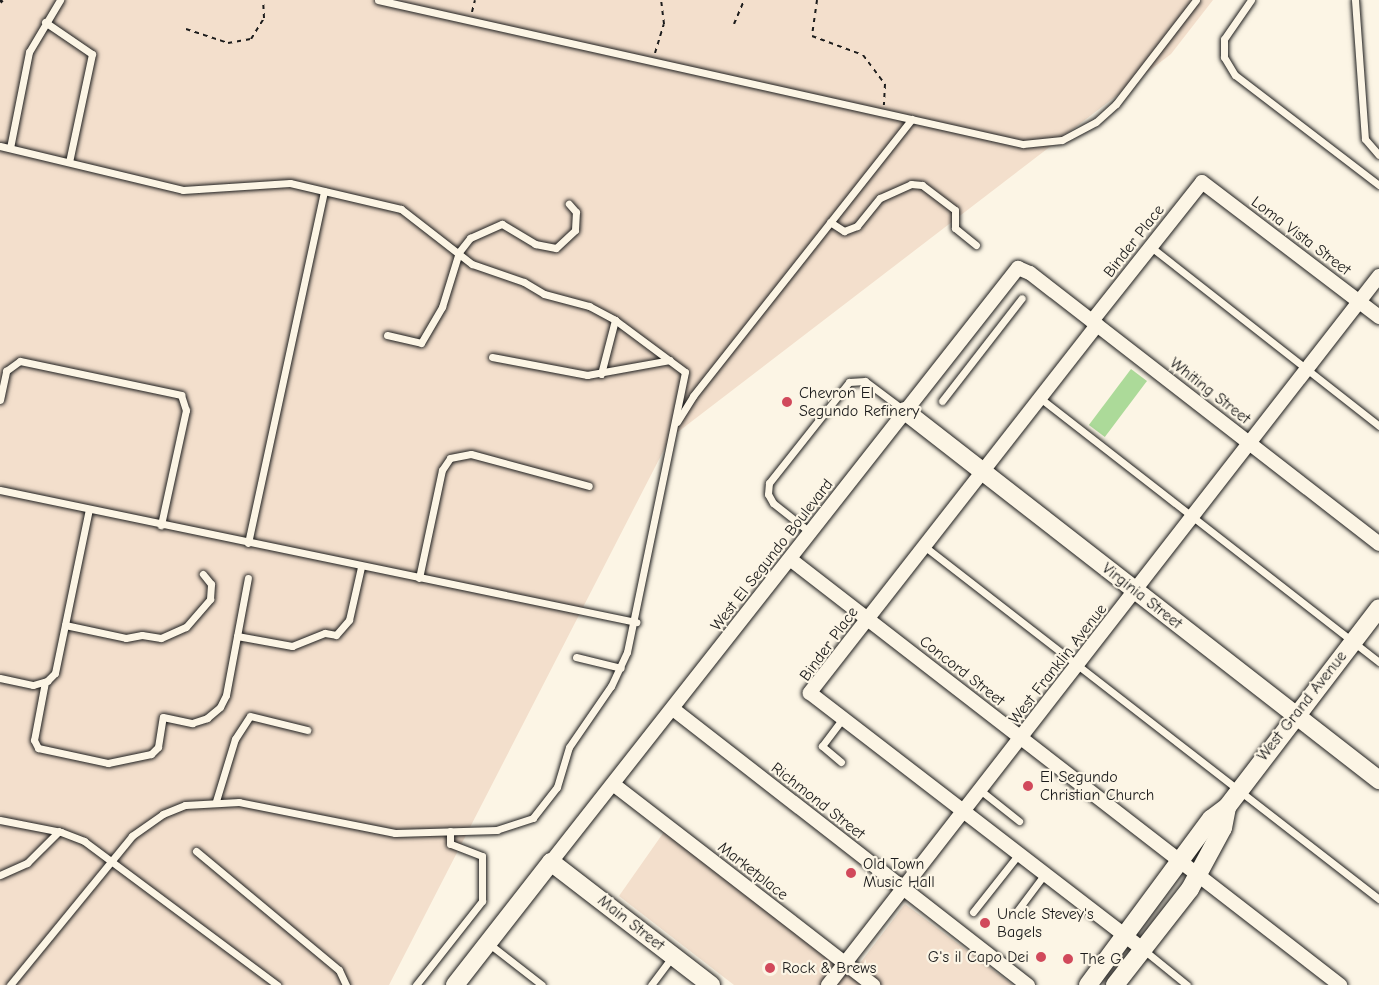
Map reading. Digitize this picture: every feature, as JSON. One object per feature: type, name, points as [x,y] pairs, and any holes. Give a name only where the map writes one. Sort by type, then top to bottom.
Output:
[{"type":"main road","name":"Virginia Street","points":[[904,411],[1379,780]]},
{"type":"main road","name":"West Grand Avenue","points":[[1088,985],[1182,861],[1210,819],[1227,807],[1295,714],[1379,608]]},
{"type":"main road","name":"West Grand Avenue","points":[[1115,985],[1199,875],[1223,828],[1227,807]]},
{"type":"main road","points":[[455,985],[551,862]]},
{"type":"main road","name":"Main Street","points":[[551,862],[711,985]]},
{"type":"street","name":"Binder Place","points":[[1142,950],[810,693],[1040,398],[1151,247],[1202,182]]},
{"type":"street","name":"Loma Vista Street","points":[[1202,182],[1379,317]]},
{"type":"street","name":"Whiting Street","points":[[1018,268],[1095,323],[1379,544]]},
{"type":"street","name":"West El Segundo Boulevard","points":[[551,862],[1018,268]]},
{"type":"street","name":"West Franklin Avenue","points":[[828,985],[1379,276]]},
{"type":"street","name":"Concord Street","points":[[790,559],[1340,985]]},
{"type":"street","name":"Richmond Street","points":[[673,709],[1028,985]]},
{"type":"street","name":"Marketplace","points":[[613,784],[873,985]]},
{"type":"lane","points":[[10,148],[29,52],[60,0]]},
{"type":"lane","points":[[378,0],[1023,144],[1062,140],[1079,133],[1116,104],[1196,0]]},
{"type":"lane","points":[[1251,0],[1224,39],[1224,57],[1235,75],[1379,185]]},
{"type":"lane","points":[[1355,0],[1365,139],[1379,156]]},
{"type":"lane","points":[[45,22],[92,54],[69,162]]},
{"type":"lane","points":[[670,438],[693,396],[912,119]]},
{"type":"lane","points":[[0,146],[183,190],[262,183],[324,191],[401,209],[472,264],[615,320],[685,372],[670,438],[669,462],[636,622],[621,668],[570,747],[547,804],[533,818],[497,831],[395,833],[239,802],[216,801],[186,805],[163,814],[132,836],[10,985]]},
{"type":"lane","points":[[830,222],[844,231],[857,226],[880,198],[911,184],[922,185],[955,210],[955,228],[976,245]]},
{"type":"lane","points":[[248,543],[324,191]]},
{"type":"lane","points":[[387,335],[421,343],[442,307],[459,252],[470,238],[502,224],[535,244],[556,248],[575,230],[576,212],[569,204]]},
{"type":"lane","points":[[1151,247],[1379,426]]},
{"type":"lane","points":[[942,401],[1022,298]]},
{"type":"lane","points":[[601,374],[615,320]]},
{"type":"lane","points":[[492,357],[601,374],[669,360]]},
{"type":"lane","points":[[0,400],[6,371],[20,361],[181,395],[186,410],[161,525]]},
{"type":"lane","points":[[811,533],[773,503],[768,494],[770,483],[849,382],[865,381],[904,411]]},
{"type":"lane","points":[[1040,398],[1379,662]]},
{"type":"lane","points":[[419,578],[442,470],[450,458],[471,454],[589,486]]},
{"type":"lane","points":[[0,490],[361,567],[636,622]]},
{"type":"lane","points":[[0,678],[33,685],[45,682],[55,673],[90,509]]},
{"type":"lane","points":[[924,546],[1379,899]]},
{"type":"lane","points":[[237,636],[292,646],[325,633],[336,634],[349,620],[361,567]]},
{"type":"lane","points":[[65,625],[126,638],[142,635],[161,638],[186,627],[210,599],[211,584],[203,574]]},
{"type":"lane","points":[[45,682],[34,740],[38,748],[108,762],[151,754],[158,747],[163,717],[192,723],[207,718],[220,707],[248,578]]},
{"type":"lane","points":[[576,657],[621,668]]},
{"type":"lane","points":[[216,801],[235,739],[250,716],[308,729]]},
{"type":"lane","points":[[841,762],[822,746],[843,718]]},
{"type":"lane","points":[[980,790],[1019,821]]},
{"type":"lane","points":[[0,820],[58,831],[84,841],[278,985]]},
{"type":"lane","points":[[0,875],[27,863],[58,831]]},
{"type":"lane","points":[[416,985],[482,901],[482,856],[450,844],[450,831]]},
{"type":"lane","points":[[196,850],[339,970],[346,985]]},
{"type":"lane","points":[[973,912],[1018,855]]},
{"type":"lane","points":[[1017,911],[1044,875]]},
{"type":"lane","points":[[488,943],[542,985]]},
{"type":"lane","name":"Binder Place","points":[[1142,950],[1187,985]]},
{"type":"lane","points":[[651,985],[673,956]]},
{"type":"path","points":[[186,29],[228,43],[251,39],[264,18],[263,0]]},
{"type":"path","points":[[469,21],[475,0]]},
{"type":"path","points":[[652,62],[664,24],[661,0]]},
{"type":"path","points":[[734,24],[744,0]]},
{"type":"path","points":[[817,0],[812,36],[863,55],[885,84],[884,114]]},
{"type":"shaded area","points":[[0,0],[1213,0],[1171,54],[670,438],[389,985],[0,985]]},
{"type":"shaded area","points":[[666,829],[851,975],[905,904],[1013,985],[734,985],[619,896]]},
{"type":"green space","points":[[1131,369],[1147,381],[1105,437],[1089,425]]},
{"type":"place","name":"Chevron El Segundo Refinery","points":[[787,402]]},
{"type":"place","name":"El Segundo Christian Church","points":[[1028,786]]},
{"type":"place","name":"Old Town Music Hall","points":[[851,873]]},
{"type":"place","name":"Uncle Stevey's Bagels","points":[[985,923]]},
{"type":"place","name":"G's il Capo Dei","points":[[1041,957]]},
{"type":"place","name":"The G","points":[[1068,959]]},
{"type":"place","name":"Rock & Brews","points":[[770,968]]}]
